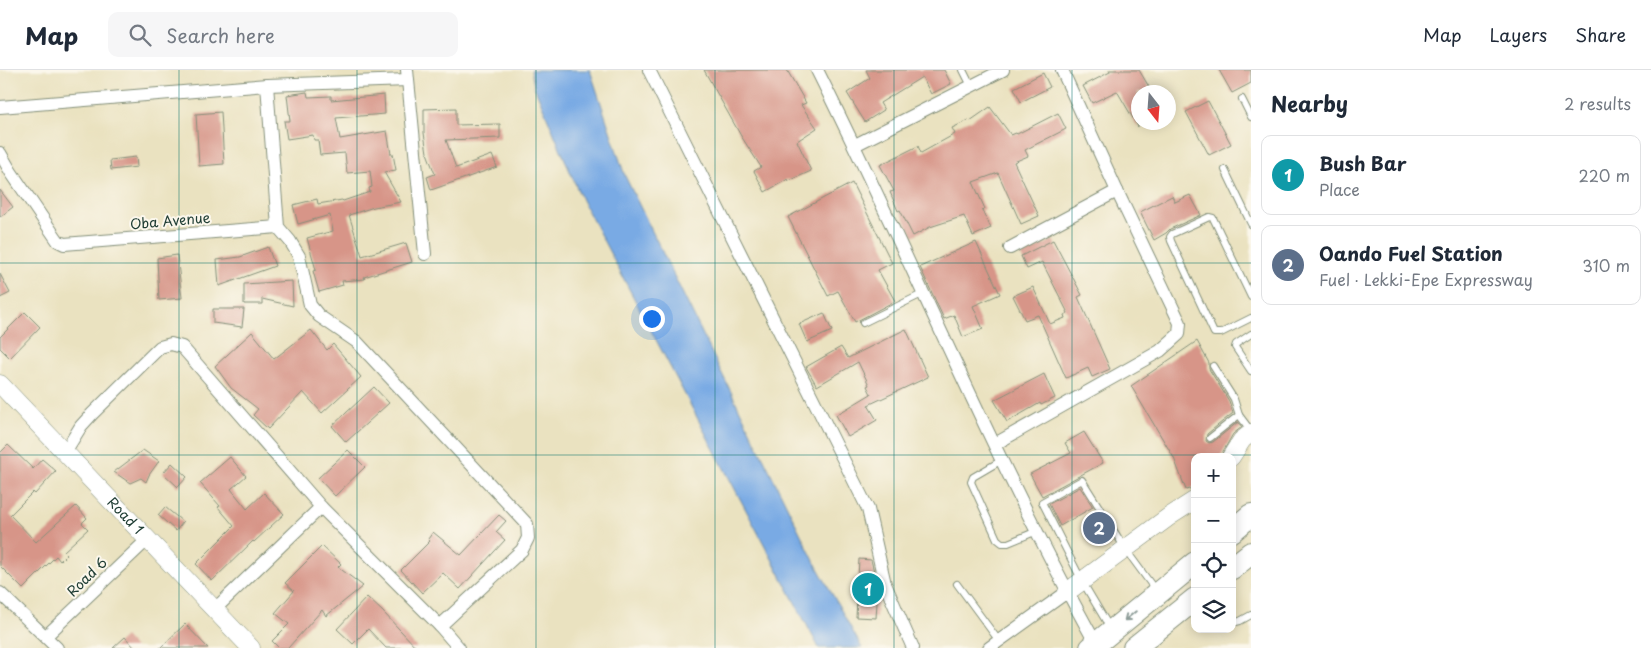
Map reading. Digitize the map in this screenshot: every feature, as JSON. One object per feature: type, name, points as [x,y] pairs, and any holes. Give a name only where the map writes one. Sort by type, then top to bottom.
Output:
[{"type":"highway","points":[[1236,528],[1251,515]]},
{"type":"highway","points":[[1236,565],[1251,553]]},
{"type":"highway","points":[[1099,641],[1191,566]]},
{"type":"highway","points":[[1134,648],[1191,602]]},
{"type":"street","points":[[649,70],[868,510],[885,584],[913,648]]},
{"type":"street","points":[[817,70],[855,145],[1002,460],[1067,592],[1099,641]]},
{"type":"street","points":[[855,145],[1003,70]]},
{"type":"street","points":[[995,444],[1160,351],[1179,334],[1180,323],[1062,70]]},
{"type":"street","points":[[0,107],[407,75],[425,254]]},
{"type":"street","points":[[267,85],[278,227],[300,256],[310,305],[319,316],[357,342],[527,524],[528,538],[522,550],[440,626]]},
{"type":"street","name":"Oba Avenue","points":[[0,153],[58,240],[64,244],[278,227]]},
{"type":"street","points":[[1010,248],[1117,191]]},
{"type":"street","points":[[65,452],[81,426],[160,347],[171,344],[182,347],[321,508],[440,626],[459,648]]},
{"type":"street","name":"Road 1","points":[[0,384],[251,648]]},
{"type":"street","points":[[1234,453],[1242,440],[1251,432]]},
{"type":"street","points":[[994,645],[1191,503]]},
{"type":"street","points":[[214,609],[321,508]]},
{"type":"street","name":"Road 6","points":[[46,636],[148,539]]},
{"type":"street","points":[[0,592],[57,648]]},
{"type":"lane","points":[[963,70],[971,86]]},
{"type":"lane","points":[[1242,98],[1251,118]]},
{"type":"lane","points":[[1225,170],[1251,224]]},
{"type":"lane","points":[[1251,297],[1213,218],[1209,217],[1172,234],[1171,242],[1214,333],[1221,333],[1251,318]]},
{"type":"lane","points":[[863,323],[924,293]]},
{"type":"lane","points":[[1251,334],[1236,344],[1235,347],[1251,371]]},
{"type":"lane","points":[[1213,366],[1234,399],[1239,415],[1251,432]]},
{"type":"lane","points":[[1210,438],[1239,415]]},
{"type":"lane","points":[[1002,460],[973,476],[972,482],[998,539],[1002,543],[1008,543],[1037,531]]},
{"type":"lane","points":[[1099,641],[1082,581],[1042,502],[1082,480],[1126,550],[1158,594]]},
{"type":"lane","points":[[957,584],[994,645]]},
{"type":"lane","points":[[1236,622],[1251,615]]},
{"type":"water","points":[[531,70],[590,70],[625,176],[813,559],[862,648],[819,648],[582,200],[534,86]]},
{"type":"building","points":[[704,70],[787,70],[806,103],[801,105],[817,128],[797,141],[811,171],[789,181],[788,179],[765,192],[754,171],[761,167],[741,136]]},
{"type":"building","points":[[866,70],[944,70],[951,84],[931,94],[922,77],[880,103],[884,110],[865,122],[847,93],[870,78]]},
{"type":"building","points":[[1109,70],[1139,70],[1148,85],[1131,85],[1131,115],[1117,91],[1092,103],[1083,86],[1110,72]]},
{"type":"building","points":[[1219,70],[1251,70],[1251,83],[1232,93]]},
{"type":"building","points":[[1043,73],[1050,87],[1021,102],[1014,88]]},
{"type":"building","points":[[307,92],[308,97],[331,96],[331,100],[384,95],[385,114],[336,118],[340,139],[387,131],[396,170],[384,172],[401,202],[374,207],[349,215],[362,256],[406,243],[412,262],[364,277],[365,279],[342,281],[343,285],[319,292],[313,271],[316,270],[307,238],[333,231],[330,215],[298,224],[293,205],[317,199],[318,204],[343,201],[370,192],[369,188],[372,187],[370,171],[347,173],[345,153],[320,155],[318,140],[314,140],[313,135],[287,139],[284,121],[290,121],[287,95]]},
{"type":"building","points":[[1208,101],[1231,144],[1209,155],[1186,112]]},
{"type":"building","points":[[990,107],[1011,135],[1017,134],[1058,113],[1066,129],[1025,150],[1028,156],[1014,162],[1039,216],[1021,224],[998,173],[973,182],[985,209],[982,210],[991,228],[973,236],[964,216],[930,227],[913,236],[900,210],[898,211],[890,192],[894,191],[880,165],[918,146],[921,153],[955,134],[952,128],[970,121]]},
{"type":"building","points":[[456,108],[456,125],[500,124],[500,138],[446,140],[456,168],[492,155],[497,167],[431,190],[427,177],[435,174],[427,153],[424,133],[424,109]]},
{"type":"building","points":[[221,112],[224,164],[199,166],[196,114]]},
{"type":"building","points":[[136,157],[137,167],[111,170],[110,160]]},
{"type":"building","points":[[852,183],[892,263],[878,270],[895,301],[855,322],[838,291],[828,296],[788,217]]},
{"type":"building","points":[[0,190],[13,207],[0,217]]},
{"type":"building","points":[[1190,195],[1201,215],[1170,229],[1154,240],[1140,212],[1172,196],[1175,202]]},
{"type":"building","points":[[1053,240],[1082,295],[1078,297],[1110,369],[1092,377],[1088,368],[1066,378],[1038,315],[1025,320],[1013,296],[1033,287],[1050,324],[1065,318],[1064,315],[1068,313],[1042,262],[1027,269],[1021,256]]},
{"type":"building","points":[[976,242],[1000,294],[973,306],[983,329],[963,337],[954,315],[944,319],[920,267]]},
{"type":"building","points":[[268,247],[275,266],[219,286],[217,260],[240,257]]},
{"type":"building","points":[[177,255],[182,298],[159,300],[157,258]]},
{"type":"building","points":[[0,274],[10,293],[0,298]]},
{"type":"building","points":[[292,281],[293,306],[262,299],[262,304],[244,304],[244,284]]},
{"type":"building","points":[[213,309],[244,309],[242,327],[213,323]]},
{"type":"building","points":[[25,312],[40,327],[10,358],[0,348],[0,337]]},
{"type":"building","points":[[824,313],[832,331],[807,342],[799,324]]},
{"type":"building","points":[[906,329],[928,377],[868,405],[877,420],[848,437],[836,415],[871,394],[867,386],[869,385],[858,362],[817,386],[806,367],[841,347],[848,358]]},
{"type":"building","points":[[311,330],[327,350],[333,344],[361,377],[322,413],[303,392],[268,429],[253,415],[258,409],[231,388],[215,366],[252,332],[274,359]]},
{"type":"building","points":[[1197,341],[1209,363],[1209,369],[1229,401],[1233,413],[1207,434],[1206,441],[1209,443],[1213,442],[1238,422],[1242,427],[1233,434],[1222,453],[1191,453],[1191,488],[1186,490],[1174,458],[1131,386]]},
{"type":"building","points":[[1044,374],[1055,398],[1041,405],[1040,403],[1007,422],[994,400]]},
{"type":"building","points":[[374,387],[389,403],[346,442],[332,426]]},
{"type":"building","points":[[1084,432],[1103,463],[1042,496],[1030,474],[1071,453],[1065,443]]},
{"type":"building","points":[[8,445],[33,469],[42,459],[56,471],[35,494],[33,492],[10,515],[36,542],[76,506],[87,518],[82,523],[88,529],[64,551],[67,554],[60,561],[56,556],[23,589],[0,566],[0,453]]},
{"type":"building","points":[[143,450],[159,461],[146,482],[141,478],[130,483],[114,472]]},
{"type":"building","points":[[348,450],[365,467],[335,496],[318,478]]},
{"type":"building","points":[[230,457],[246,476],[231,489],[247,509],[264,493],[284,514],[212,581],[196,564],[234,526],[200,483]]},
{"type":"building","points":[[172,463],[187,477],[178,487],[163,473]]},
{"type":"building","points":[[1080,487],[1093,507],[1060,526],[1049,504]]},
{"type":"building","points":[[165,507],[183,522],[176,531],[158,515]]},
{"type":"building","points":[[499,515],[506,521],[496,532],[505,540],[460,589],[443,573],[422,593],[401,570],[430,541],[428,539],[433,532],[461,555]]},
{"type":"building","points":[[322,546],[341,564],[338,567],[363,586],[326,616],[322,610],[288,648],[279,648],[272,641],[289,624],[275,613],[294,591],[285,583]]},
{"type":"building","points":[[859,559],[871,560],[878,588],[876,618],[856,617]]},
{"type":"building","points":[[367,597],[417,648],[386,648],[368,629],[353,644],[337,629]]},
{"type":"building","points":[[185,624],[208,648],[160,648]]},
{"type":"building","points":[[125,637],[135,648],[113,648]]},
{"type":"place","name":"Oando Fuel Station","points":[[1099,528]]},
{"type":"place","name":"Bush Bar","points":[[868,589]]}]
